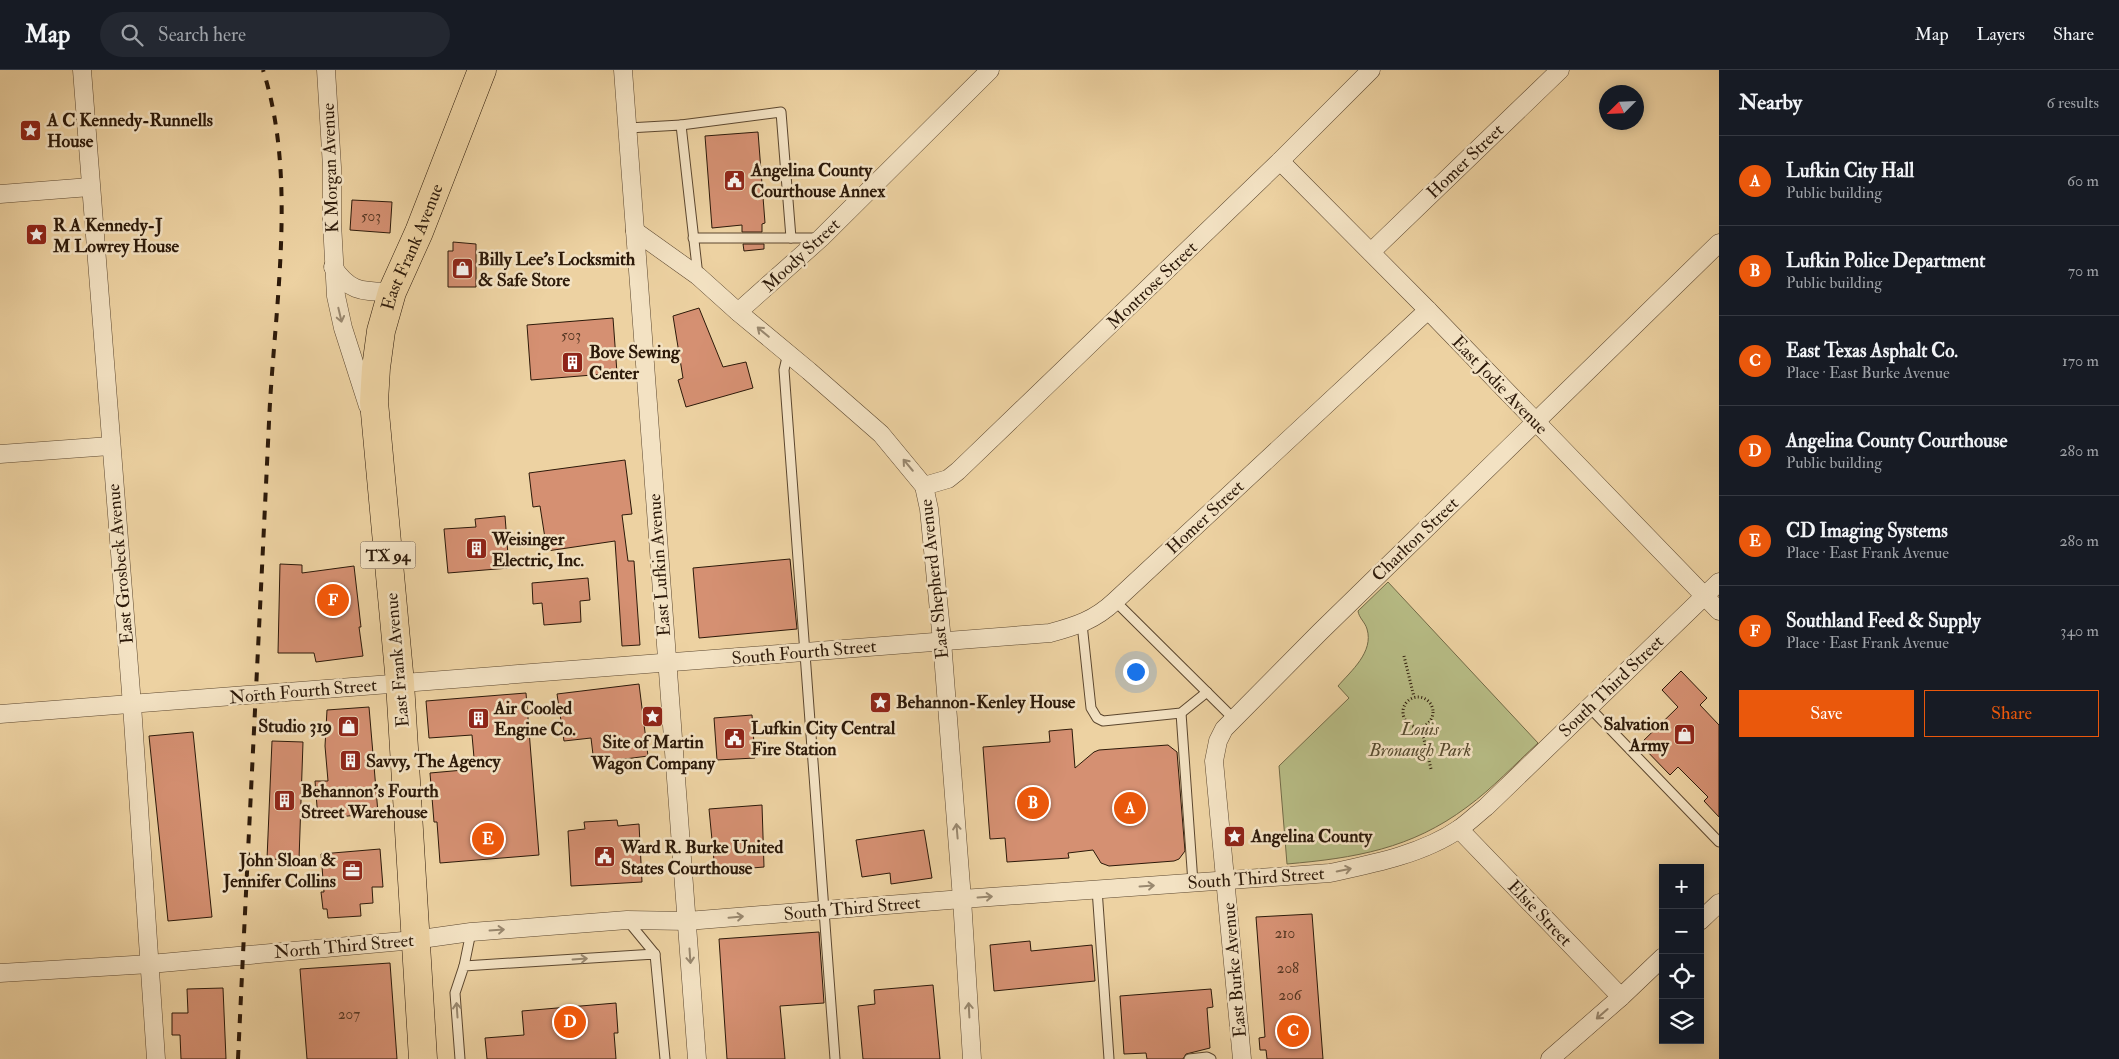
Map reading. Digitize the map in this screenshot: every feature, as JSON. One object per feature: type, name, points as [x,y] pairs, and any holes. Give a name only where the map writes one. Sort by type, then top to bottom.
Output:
[{"type":"main road","name":"East Frank Avenue","points":[[423,1059],[414,940],[400,683],[374,402],[376,368],[381,331],[392,292],[419,232],[482,70]]},
{"type":"street","name":"East Grosbeck Avenue","points":[[82,70],[110,446],[132,705],[156,1059]]},
{"type":"street","name":"K Morgan Avenue","points":[[326,70],[332,167],[333,267],[336,296],[343,328],[378,438]]},
{"type":"street","name":"East Lufkin Avenue","points":[[623,70],[697,1059]]},
{"type":"street","name":"Moody Street","points":[[738,312],[822,238],[990,70]]},
{"type":"street","name":"Montrose Street","points":[[924,486],[948,479],[958,471],[1280,161],[1371,70]]},
{"type":"street","name":"Homer Street","points":[[1370,252],[1560,70]]},
{"type":"street","name":"East Jodie Avenue","points":[[1280,161],[1428,310],[1534,422],[1719,611]]},
{"type":"street","points":[[0,194],[90,187]]},
{"type":"street","name":"East Shepherd Avenue","points":[[635,231],[698,276],[881,434],[924,486],[942,641],[962,898],[972,1059]]},
{"type":"street","name":"Charlton Street","points":[[1226,880],[1214,761],[1218,741],[1224,729],[1534,422],[1719,243]]},
{"type":"street","points":[[333,267],[348,286],[356,289],[392,292]]},
{"type":"street","name":"Homer Street","points":[[942,641],[1050,633],[1082,624],[1105,610],[1428,310]]},
{"type":"street","points":[[0,454],[110,446]]},
{"type":"street","name":"South Third Street","points":[[687,921],[962,898],[1330,873],[1407,854],[1459,829],[1486,807],[1719,582]]},
{"type":"street","name":"South Fourth Street","points":[[666,664],[942,641]]},
{"type":"street","name":"North Fourth Street","points":[[0,714],[666,664]]},
{"type":"street","name":"Elsie Street","points":[[1459,829],[1621,997]]},
{"type":"street","name":"East Burke Avenue","points":[[1226,880],[1242,1059]]},
{"type":"street","points":[[1704,917],[1719,903]]},
{"type":"street","name":"North Third Street","points":[[0,973],[150,964],[414,940],[472,932],[627,920],[687,921]]},
{"type":"street","points":[[1550,1059],[1659,961]]},
{"type":"lane","points":[[628,128],[681,125],[781,112],[791,238]]},
{"type":"lane","points":[[681,125],[698,276]]},
{"type":"lane","points":[[693,238],[822,238]]},
{"type":"lane","points":[[788,353],[784,370],[803,617],[803,652],[835,1059]]},
{"type":"lane","points":[[1115,601],[1234,719]]},
{"type":"lane","points":[[1082,624],[1091,708],[1097,718],[1107,722],[1180,713],[1207,692]]},
{"type":"lane","points":[[1589,707],[1719,842]]},
{"type":"lane","points":[[1180,713],[1194,883]]},
{"type":"lane","points":[[1097,889],[1109,1059]]},
{"type":"lane","points":[[627,920],[655,954],[664,1059]]},
{"type":"lane","points":[[460,1059],[455,993],[472,932]]},
{"type":"lane","points":[[464,966],[655,954]]},
{"type":"lane","points":[[1189,1059],[1207,1057],[1211,1059]]},
{"type":"path","points":[[1404,656],[1414,697]]},
{"type":"path","points":[[1414,697],[1424,698],[1431,704],[1432,708],[1430,722],[1421,727],[1411,726],[1402,713],[1405,703],[1414,697]]},
{"type":"path","points":[[1421,727],[1431,769]]},
{"type":"green space","name":"Louis Bronaugh Park","points":[[1388,582],[1538,743],[1477,800],[1425,833],[1382,849],[1336,858],[1287,864],[1279,766],[1349,698],[1338,686],[1360,660],[1367,646],[1368,637],[1367,629],[1358,611]]},
{"type":"building","name":"Angelina County Courthouse Annex","points":[[758,132],[765,223],[762,224],[762,232],[742,232],[742,225],[712,228],[705,136]]},
{"type":"building","points":[[352,200],[392,202],[390,233],[350,230]]},
{"type":"building","name":"Billy Lee's Locksmith & Safe Store","points":[[453,242],[476,244],[476,287],[448,287],[448,251],[453,251]]},
{"type":"building","points":[[743,244],[764,244],[764,249],[744,251]]},
{"type":"building","points":[[699,308],[723,367],[746,362],[753,388],[686,407],[678,380],[683,378],[673,316]]},
{"type":"building","points":[[613,318],[617,373],[531,380],[527,325]]},
{"type":"building","points":[[625,460],[632,514],[622,515],[628,561],[634,561],[640,645],[622,646],[615,541],[547,551],[540,506],[533,507],[529,473]]},
{"type":"building","name":"Weisinger Electric, Inc.","points":[[505,516],[509,568],[448,573],[444,529],[476,527],[475,519]]},
{"type":"building","points":[[790,559],[797,629],[699,638],[693,568]]},
{"type":"building","points":[[280,564],[302,565],[302,573],[354,566],[363,656],[316,662],[314,653],[278,653]]},
{"type":"building","points":[[588,578],[590,600],[580,601],[581,622],[544,625],[542,603],[533,604],[532,583]]},
{"type":"building","name":"Salvation Army","points":[[1681,671],[1707,698],[1700,705],[1719,725],[1719,817],[1704,801],[1708,797],[1678,767],[1670,775],[1640,744],[1678,707],[1662,690]]},
{"type":"building","points":[[639,684],[648,756],[594,763],[591,738],[564,741],[557,694]]},
{"type":"building","points":[[526,693],[539,855],[440,863],[437,822],[434,822],[430,773],[475,769],[472,735],[429,738],[426,701]]},
{"type":"building","points":[[369,707],[378,813],[318,819],[315,781],[328,781],[325,746],[327,710]]},
{"type":"building","name":"Lufkin City Central Fire Station","points":[[752,715],[755,758],[717,760],[714,718]]},
{"type":"building","points":[[1072,729],[1075,768],[1099,750],[1168,745],[1177,752],[1185,851],[1179,859],[1109,866],[1101,863],[1093,850],[1068,853],[1069,858],[1007,862],[1005,838],[990,839],[983,747],[1050,742],[1049,731]]},
{"type":"building","points":[[193,732],[212,917],[168,921],[149,736]]},
{"type":"building","name":"Behannon's Fourth Street Warehouse","points":[[272,741],[303,742],[299,860],[267,859]]},
{"type":"building","points":[[762,805],[764,867],[715,871],[709,809]]},
{"type":"building","name":"Ward R. Burke United States Courthouse","points":[[617,820],[618,826],[639,824],[642,882],[571,886],[568,831],[585,829],[584,822]]},
{"type":"building","points":[[924,830],[932,878],[891,884],[890,873],[862,877],[856,840]]},
{"type":"building","name":"John Sloan & Jennifer Collins","points":[[380,849],[383,887],[372,887],[373,903],[360,904],[361,916],[328,918],[327,909],[323,909],[321,892],[324,892],[321,854]]},
{"type":"building","points":[[1312,914],[1323,1059],[1267,1059],[1266,1050],[1260,1050],[1259,1038],[1265,1037],[1256,917]]},
{"type":"building","points":[[819,932],[824,1003],[780,1006],[785,1059],[727,1059],[719,939]]},
{"type":"building","points":[[1030,941],[1031,951],[1092,945],[1095,981],[994,991],[990,945]]},
{"type":"building","points":[[390,963],[397,1059],[307,1059],[300,969]]},
{"type":"building","points":[[933,985],[940,1059],[863,1059],[858,1006],[875,1004],[874,990]]},
{"type":"building","points":[[223,988],[226,1059],[181,1059],[180,1035],[172,1035],[172,1013],[188,1013],[187,989]]},
{"type":"building","points":[[1211,989],[1213,1007],[1207,1008],[1210,1048],[1186,1054],[1183,1059],[1147,1059],[1146,1053],[1124,1054],[1120,996]]},
{"type":"building","points":[[616,1003],[618,1033],[614,1033],[616,1059],[487,1059],[485,1038],[524,1035],[522,1011]]},
{"type":"railway","points":[[238,1059],[269,422],[281,244],[282,199],[279,155],[274,112],[263,70]]},
{"type":"place","name":"A C Kennedy-Runnells House","points":[[31,130]]},
{"type":"place","name":"Angelina County Courthouse Annex","points":[[735,180]]},
{"type":"place","name":"R A Kennedy-J M Lowrey House","points":[[37,235]]},
{"type":"place","name":"Billy Lee's Locksmith & Safe Store","points":[[462,269]]},
{"type":"place","name":"Bove Sewing Center","points":[[573,362]]},
{"type":"place","name":"Weisinger Electric, Inc.","points":[[476,549]]},
{"type":"place","name":"Southland Feed & Supply","points":[[333,600]]},
{"type":"place","name":"Behannon-Kenley House","points":[[880,702]]},
{"type":"place","name":"Site of Martin Wagon Company","points":[[653,717]]},
{"type":"place","name":"Air Cooled Engine Co.","points":[[478,718]]},
{"type":"place","name":"Studio 319","points":[[348,726]]},
{"type":"place","name":"Salvation Army","points":[[1685,734]]},
{"type":"place","name":"Lufkin City Central Fire Station","points":[[735,738]]},
{"type":"place","name":"Savvy, The Agency","points":[[350,761]]},
{"type":"place","name":"Behannon's Fourth Street Warehouse","points":[[285,801]]},
{"type":"place","name":"Lufkin Police Department","points":[[1033,803]]},
{"type":"place","name":"Lufkin City Hall","points":[[1130,808]]},
{"type":"place","name":"Angelina County","points":[[1235,836]]},
{"type":"place","name":"CD Imaging Systems","points":[[488,839]]},
{"type":"place","name":"Ward R. Burke United States Courthouse","points":[[605,857]]},
{"type":"place","name":"John Sloan & Jennifer Collins","points":[[352,870]]},
{"type":"place","name":"Angelina County Courthouse","points":[[570,1022]]},
{"type":"place","name":"East Texas Asphalt Co.","points":[[1293,1031]]}]
